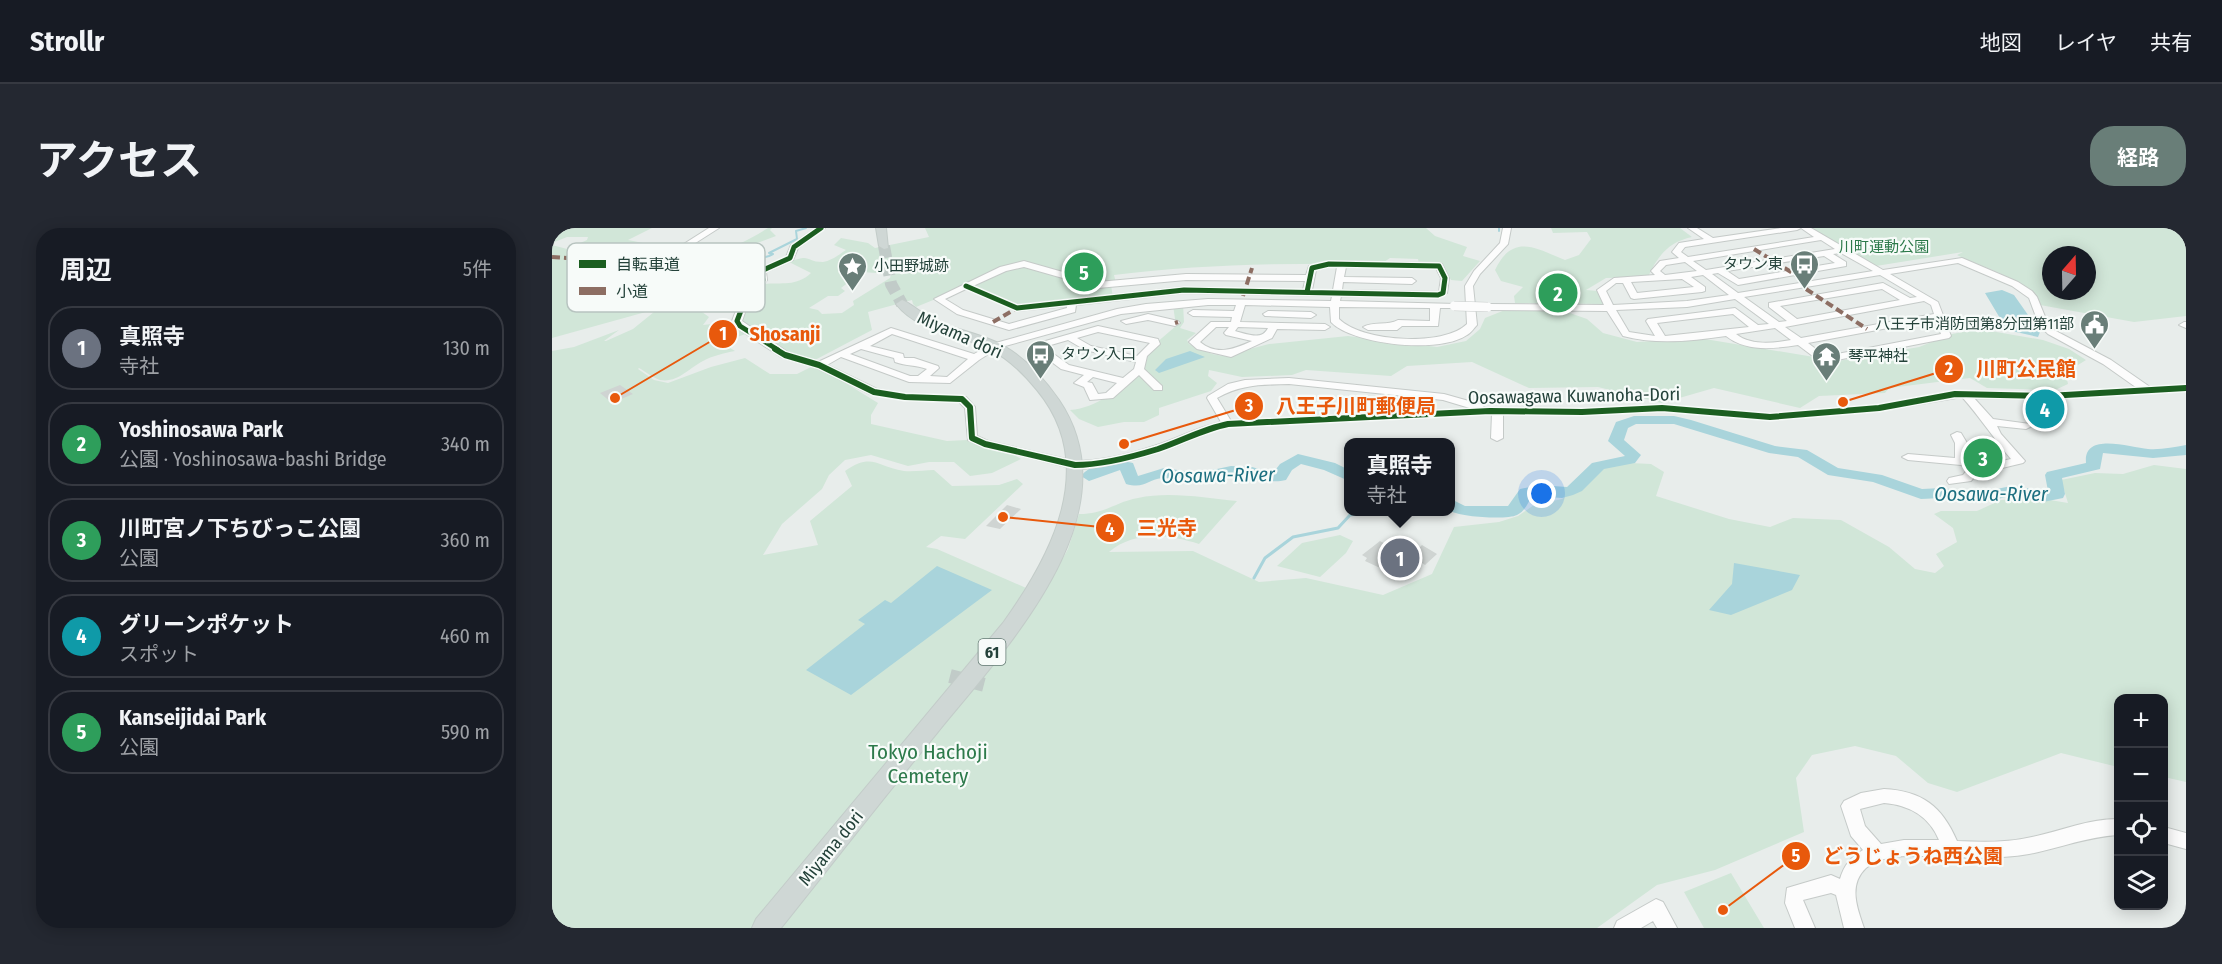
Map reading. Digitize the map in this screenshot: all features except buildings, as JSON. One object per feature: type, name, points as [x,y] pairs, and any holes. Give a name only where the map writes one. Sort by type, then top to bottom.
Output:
[{"type":"main road","points":[[881,228],[884,246]]},
{"type":"main road","name":"Miyama dori","points":[[765,928],[1002,639],[1052,561],[1070,514],[1076,465],[1068,429],[1049,396],[1023,368],[995,346],[926,322],[908,311],[902,304]]},
{"type":"street","points":[[690,243],[715,228]]},
{"type":"street","points":[[765,269],[789,258],[794,247],[821,228]]},
{"type":"street","points":[[1342,264],[1334,320],[1337,324],[1348,332],[1360,335],[1438,342],[1463,336],[1470,330],[1472,326],[1469,286],[1477,273],[1504,244],[1507,228]]},
{"type":"street","points":[[1692,228],[1712,241]]},
{"type":"street","points":[[1723,228],[1754,249]]},
{"type":"street","points":[[1797,228],[1682,245],[1676,252],[1818,355],[1832,358],[1946,336],[1935,304],[1805,228]]},
{"type":"street","points":[[1664,278],[1655,271],[1663,263],[1821,238]]},
{"type":"street","points":[[1843,250],[1684,276],[1614,281],[1601,290],[1626,334],[1639,339],[1728,333],[1926,298]]},
{"type":"street","points":[[1719,270],[1738,282],[1843,264],[1826,253]]},
{"type":"street","points":[[841,354],[881,370],[920,380],[950,380],[975,358],[995,346],[1120,311],[1186,302],[1611,308],[1687,304],[1959,260],[2015,284],[2033,297],[2044,325],[2051,332],[2107,362],[2146,389]]},
{"type":"street","points":[[1072,303],[1072,310],[1069,312],[1009,327],[960,312],[938,299],[1003,269],[1024,264],[1098,285],[1186,277],[1310,278]]},
{"type":"street","points":[[966,286],[1017,308],[1184,290],[1438,295],[1443,293],[1445,278],[1439,266],[1329,264],[1312,268],[1307,292]]},
{"type":"street","points":[[1412,266],[1412,295]]},
{"type":"street","points":[[1626,281],[1634,296],[1702,289],[1684,276]]},
{"type":"street","points":[[1184,290],[1186,277]]},
{"type":"street","points":[[1340,279],[1412,280]]},
{"type":"street","points":[[1794,321],[1772,305],[1883,286],[1908,301]]},
{"type":"street","points":[[1115,299],[1128,326],[1120,332]]},
{"type":"street","points":[[1241,303],[1234,325],[1228,333],[1258,339],[1269,336],[1268,313],[1312,314],[1309,326]]},
{"type":"street","points":[[1368,327],[1398,327],[1398,323],[1435,324],[1435,306]]},
{"type":"street","points":[[1662,339],[1651,321],[1735,311],[1756,328]]},
{"type":"street","points":[[740,312],[737,321],[748,333],[785,355],[819,365],[874,392],[905,397],[962,399],[970,407],[972,438],[985,444],[1076,465]]},
{"type":"street","points":[[1193,313],[1237,314]]},
{"type":"street","points":[[1728,333],[1738,341],[1770,347],[1939,316]]},
{"type":"street","points":[[1126,321],[1148,317],[1175,323]]},
{"type":"street","points":[[1258,339],[1248,348],[1223,354],[1200,347],[1194,342],[1214,324],[1324,327]]},
{"type":"street","points":[[1091,374],[1079,383],[1088,385],[1094,398],[1109,396],[1125,382],[1140,365],[1142,355],[1155,344],[1155,341],[1098,328],[1038,346],[1065,367],[1125,382]]},
{"type":"street","points":[[1867,329],[1892,346]]},
{"type":"street","points":[[819,365],[841,354],[863,347],[891,331],[975,358]]},
{"type":"street","points":[[1069,337],[1088,348],[1140,365],[1158,388]]},
{"type":"street","points":[[863,347],[899,356],[899,360],[907,363],[914,361],[934,368],[920,380]]},
{"type":"street","points":[[1228,424],[1212,398],[1213,396],[1232,386],[1271,381],[1444,397],[1494,411],[1497,438]]},
{"type":"street","name":"Oosawagawa Kuwanoha-Dori","points":[[1076,465],[1139,454],[1207,429],[1228,424],[1494,411],[1582,412],[1677,408],[1770,417],[1863,410],[1965,393],[2069,396],[2186,388]]},
{"type":"street","points":[[1953,481],[1967,478],[1973,471],[1995,464],[2019,461],[1996,435],[1990,422],[1965,393]]},
{"type":"street","points":[[1990,422],[2026,426]]},
{"type":"street","points":[[1957,435],[1961,444],[1961,459],[1976,471]]},
{"type":"street","points":[[1908,457],[1964,462]]},
{"type":"street","points":[[1877,852],[1857,830],[1850,806],[1861,799],[1903,796],[1926,810],[1937,820],[1951,849]]},
{"type":"street","points":[[1854,928],[1845,889],[1850,872],[1877,852],[1896,847],[2017,848],[2090,830],[2114,828]]},
{"type":"street","points":[[2168,836],[2186,841]]},
{"type":"street","points":[[1805,928],[1794,903],[1794,894],[1831,884],[1845,889]]},
{"type":"street","points":[[1624,928],[1656,908],[1667,928]]},
{"type":"green space","points":[[552,228],[652,228],[628,240],[643,243],[580,243],[588,237],[567,237],[552,243]]},
{"type":"green space","points":[[768,228],[772,228],[770,230],[776,236],[757,243],[740,243]]},
{"type":"green space","points":[[925,228],[1426,228],[1435,236],[1467,247],[1463,256],[1480,261],[1462,281],[1451,280],[1443,265],[1419,264],[1418,259],[1390,258],[1381,264],[1247,265],[1147,271],[1114,275],[1116,283],[1098,285],[1019,265],[916,307],[912,300],[868,312],[872,330],[813,361],[785,354],[740,319],[744,312],[765,312],[765,284],[794,282],[811,273],[789,262],[805,258],[817,262],[829,260],[846,250],[834,245],[841,238],[868,243],[875,248],[929,237]],"holes":[[[862,272],[891,274],[890,278],[853,301],[854,305],[842,313],[822,314],[818,310],[809,308],[828,296],[838,296],[845,291],[841,288]]]},
{"type":"green space","points":[[1551,228],[1680,228],[1692,237],[1677,242],[1665,251],[1648,277],[1606,278],[1586,290],[1598,291],[1604,303],[1602,304],[1515,303],[1514,296],[1523,287],[1501,281],[1495,270],[1502,258],[1510,251],[1518,247],[1535,248],[1565,260],[1579,255],[1591,239],[1587,232],[1553,233]]},
{"type":"green space","name":"川町運動公園","points":[[1810,228],[2186,228],[2186,316],[2134,322],[2040,305],[2035,296],[2016,281],[1957,255],[1963,252],[1876,266]]},
{"type":"green space","points":[[552,245],[567,249],[567,312],[646,312],[552,338]]},
{"type":"green space","points":[[1021,266],[1092,285],[1111,285],[1113,298],[1020,306],[974,286],[1003,270]]},
{"type":"green space","points":[[1183,304],[1184,322],[1180,328],[1196,333],[1187,340],[1189,344],[1223,356],[1269,344],[1348,336],[1437,347],[1466,341],[1480,329],[1485,318],[1505,310],[1564,311],[1587,319],[1603,333],[1637,342],[1699,338],[1838,361],[1919,347],[1952,334],[1979,329],[2043,340],[2069,349],[2086,360],[2078,365],[2064,366],[2068,384],[2055,390],[1987,388],[1970,378],[1889,388],[1885,393],[1819,396],[1800,408],[1714,388],[1662,403],[1598,387],[1529,388],[1472,362],[1407,366],[1391,376],[1306,370],[1292,375],[1242,377],[1209,370],[1208,376],[1217,383],[1211,391],[1159,408],[1159,415],[1144,422],[1124,422],[1098,427],[1079,419],[1070,410],[1099,401],[1140,370],[1142,355],[1176,326],[1173,305]]},
{"type":"green space","name":"Tokyo Hachoji Cemetery","points":[[654,312],[702,312],[709,317],[703,325],[737,321],[748,333],[724,342],[735,351],[707,359],[672,379],[660,380],[638,369],[654,380],[668,383],[711,367],[745,358],[770,374],[797,374],[813,366],[878,403],[871,415],[871,424],[947,441],[987,439],[1021,459],[992,473],[970,476],[954,462],[929,462],[908,466],[871,455],[845,460],[829,475],[822,489],[782,524],[763,555],[818,545],[810,521],[852,486],[845,471],[862,462],[875,462],[904,471],[934,470],[952,486],[999,485],[1017,479],[1023,484],[965,539],[941,536],[926,547],[937,549],[1042,595],[1068,549],[1079,514],[1096,512],[1130,500],[1150,496],[1188,496],[1237,501],[1199,544],[1176,538],[1141,537],[1119,545],[1109,552],[1193,551],[1259,582],[1306,578],[1383,595],[1432,574],[1454,527],[1499,522],[1518,516],[1534,505],[1562,499],[1603,465],[1651,464],[1664,472],[1656,496],[1729,519],[1770,527],[1793,518],[1841,520],[1889,547],[1915,569],[1935,573],[1944,566],[1936,554],[1957,542],[1953,528],[1934,514],[1941,511],[1977,511],[2001,500],[2038,498],[2068,503],[2061,480],[2095,473],[2123,474],[2154,465],[2186,469],[2186,782],[2168,778],[2168,694],[2114,694],[2114,766],[2061,753],[1957,792],[1928,783],[1896,756],[1855,746],[1812,755],[1796,778],[1804,832],[1715,870],[1657,885],[1597,928],[552,928],[552,351],[574,347],[619,330],[604,341],[633,329]]},
{"type":"green space","points":[[1340,535],[1353,541],[1346,553],[1320,577],[1277,566],[1302,543]]},
{"type":"green space","points":[[1731,873],[1764,928],[1704,928],[1684,892]]},
{"type":"water","points":[[2002,290],[2014,295],[2040,332],[2038,337],[2007,330],[1985,293]]},
{"type":"water","points":[[1190,351],[1205,357],[1159,373],[1155,370],[1166,359]]},
{"type":"water","points":[[1734,563],[1800,575],[1792,590],[1731,615],[1709,610],[1732,584]]},
{"type":"water","points":[[937,566],[992,590],[851,695],[806,670],[865,624],[858,620],[885,600],[891,603]]},
{"type":"waterway","points":[[765,257],[797,239],[796,231],[806,228]]},
{"type":"waterway","name":"Oosawa-River","points":[[1455,507],[1462,511],[1512,511],[1519,505],[1526,493],[1539,490],[1562,493],[1572,490],[1598,466],[1630,460],[1633,455],[1616,441],[1621,425],[1634,420],[1674,420],[1774,450],[1802,453],[1834,472],[1876,478],[1921,494],[1942,493],[1978,498],[2011,491],[2043,497],[2057,494],[2053,475],[2094,466],[2093,457],[2098,449],[2116,448],[2153,454],[2186,450]]},
{"type":"waterway","name":"Oosawa-River","points":[[1089,476],[1107,467],[1122,465],[1127,466],[1132,481],[1143,481],[1151,476],[1164,473],[1198,478],[1231,471],[1252,472],[1272,478],[1280,477],[1286,467],[1298,459],[1329,466],[1344,474]]},
{"type":"waterway","points":[[1254,578],[1265,558],[1293,537],[1338,528],[1349,516]]},
{"type":"tunnel","points":[[884,246],[891,284],[902,304]]},
{"type":"tunnel","points":[[950,676],[985,685]]},
{"type":"marked path","points":[[1754,249],[1804,280]]},
{"type":"marked path","points":[[552,257],[567,258]]},
{"type":"marked path","points":[[1243,296],[1252,268]]},
{"type":"marked path","points":[[1806,289],[1867,329]]},
{"type":"marked path","points":[[993,322],[1017,308]]},
{"type":"cycle path","points":[[765,269],[790,258],[794,247],[821,228]]},
{"type":"cycle path","points":[[966,286],[1017,308],[1184,290],[1438,295],[1443,293],[1445,278],[1439,266],[1329,264],[1312,268],[1307,292]]},
{"type":"cycle path","points":[[740,312],[737,321],[740,326],[785,355],[819,365],[874,392],[905,397],[962,399],[970,407],[972,438],[985,444],[1075,465],[1088,465],[1158,449],[1207,428],[1228,424],[1490,411],[1582,412],[1662,408],[1770,417],[1879,408],[1955,394],[2048,396],[2186,388]]},
{"type":"place","name":"Kanseijidai Park","points":[[1084,272]]},
{"type":"place","name":"タウン東","points":[[1804,290]]},
{"type":"place","name":"小田野城跡","points":[[853,292]]},
{"type":"place","name":"Yoshinosawa Park","points":[[1558,293]]},
{"type":"place","name":"八王子市消防団第8分団第11部","points":[[2095,350]]},
{"type":"place","name":"タウン入口","points":[[1040,380]]},
{"type":"place","name":"琴平神社","points":[[1827,382]]},
{"type":"place","name":"Shosanji","points":[[615,398]]},
{"type":"place","name":"川町公民館","points":[[1843,402]]},
{"type":"place","name":"グリーンポケット","points":[[2045,409]]},
{"type":"place","name":"八王子川町郵便局","points":[[1124,444]]},
{"type":"place","name":"川町宮ノ下ちびっこ公園","points":[[1983,458]]},
{"type":"place","name":"三光寺","points":[[1003,517]]},
{"type":"place","name":"真照寺","points":[[1400,558]]},
{"type":"place","name":"どうじょうね西公園","points":[[1723,910]]}]
